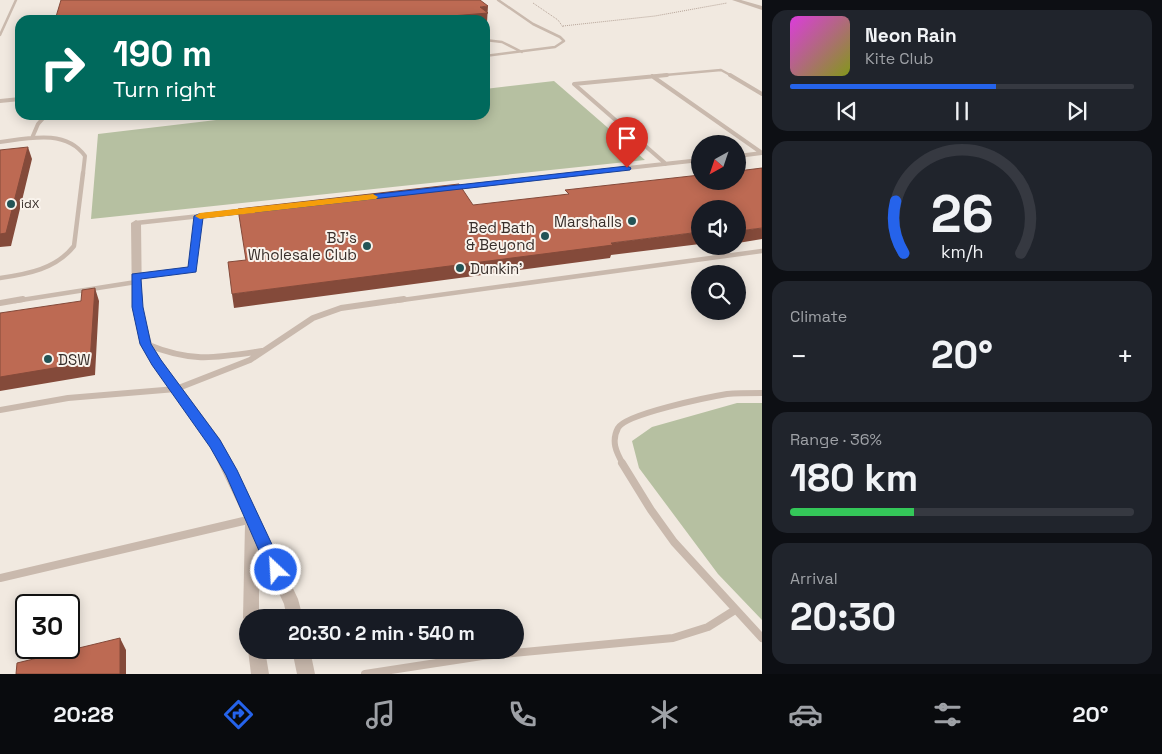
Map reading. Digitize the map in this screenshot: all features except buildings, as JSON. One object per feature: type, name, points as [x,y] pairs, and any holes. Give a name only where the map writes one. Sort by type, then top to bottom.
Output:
[{"type":"street","points":[[737,0],[762,8]]},
{"type":"street","points":[[136,223],[136,279],[140,327],[146,344],[156,362],[219,451],[232,474],[293,609]]},
{"type":"street","points":[[251,609],[252,520]]},
{"type":"street","points":[[258,659],[260,674]]},
{"type":"street","points":[[303,659],[306,674]]},
{"type":"lane","points":[[0,36],[16,0]]},
{"type":"lane","points":[[490,55],[560,45],[564,41],[560,37],[533,24],[498,0]]},
{"type":"lane","points":[[490,41],[502,42],[522,52]]},
{"type":"lane","points":[[666,164],[574,84],[721,70],[762,94]]},
{"type":"lane","points":[[652,76],[762,153]]},
{"type":"lane","points":[[0,101],[15,100]]},
{"type":"lane","points":[[32,138],[42,120]]},
{"type":"lane","points":[[0,142],[32,138],[71,140],[80,145],[85,156],[74,246],[65,257],[46,267],[29,273],[0,278]]},
{"type":"lane","points":[[746,155],[762,153]]},
{"type":"lane","points":[[452,188],[691,161]]},
{"type":"lane","points":[[136,223],[247,211]]},
{"type":"lane","points":[[0,303],[192,269],[199,216]]},
{"type":"lane","points":[[0,410],[68,398],[176,389],[228,370],[266,350],[306,322],[341,308],[762,251]]},
{"type":"lane","points":[[146,344],[175,355],[192,358],[209,358],[266,350]]},
{"type":"lane","points":[[762,393],[728,394],[645,413],[624,421],[618,427],[614,440],[616,452],[651,510],[674,542],[762,638]]},
{"type":"lane","points":[[0,578],[252,520]]},
{"type":"lane","points":[[365,674],[482,656],[673,638],[708,627],[735,610]]},
{"type":"path","points":[[533,3],[563,26],[655,16],[737,0]]},
{"type":"path","points":[[560,37],[564,33],[563,26]]},
{"type":"green space","points":[[554,81],[645,160],[91,219],[98,134],[217,120],[490,120],[490,88]]},
{"type":"green space","points":[[737,403],[762,403],[762,620],[718,574],[639,468],[632,441],[652,427]]},
{"type":"slow traffic","points":[[200,216],[373,197]]},
{"type":"place","name":"idX","points":[[11,204]]},
{"type":"place","name":"Marshalls","points":[[632,221]]},
{"type":"place","name":"Bed Bath & Beyond","points":[[545,236]]},
{"type":"place","name":"BJ's Wholesale Club","points":[[367,246]]},
{"type":"place","name":"Dunkin'","points":[[460,268]]},
{"type":"place","name":"DSW","points":[[48,359]]},
{"type":"route","points":[[276,570],[232,474],[215,443],[182,395],[156,362],[146,344],[140,327],[137,307],[136,276],[192,269],[199,216],[627,168]]}]
